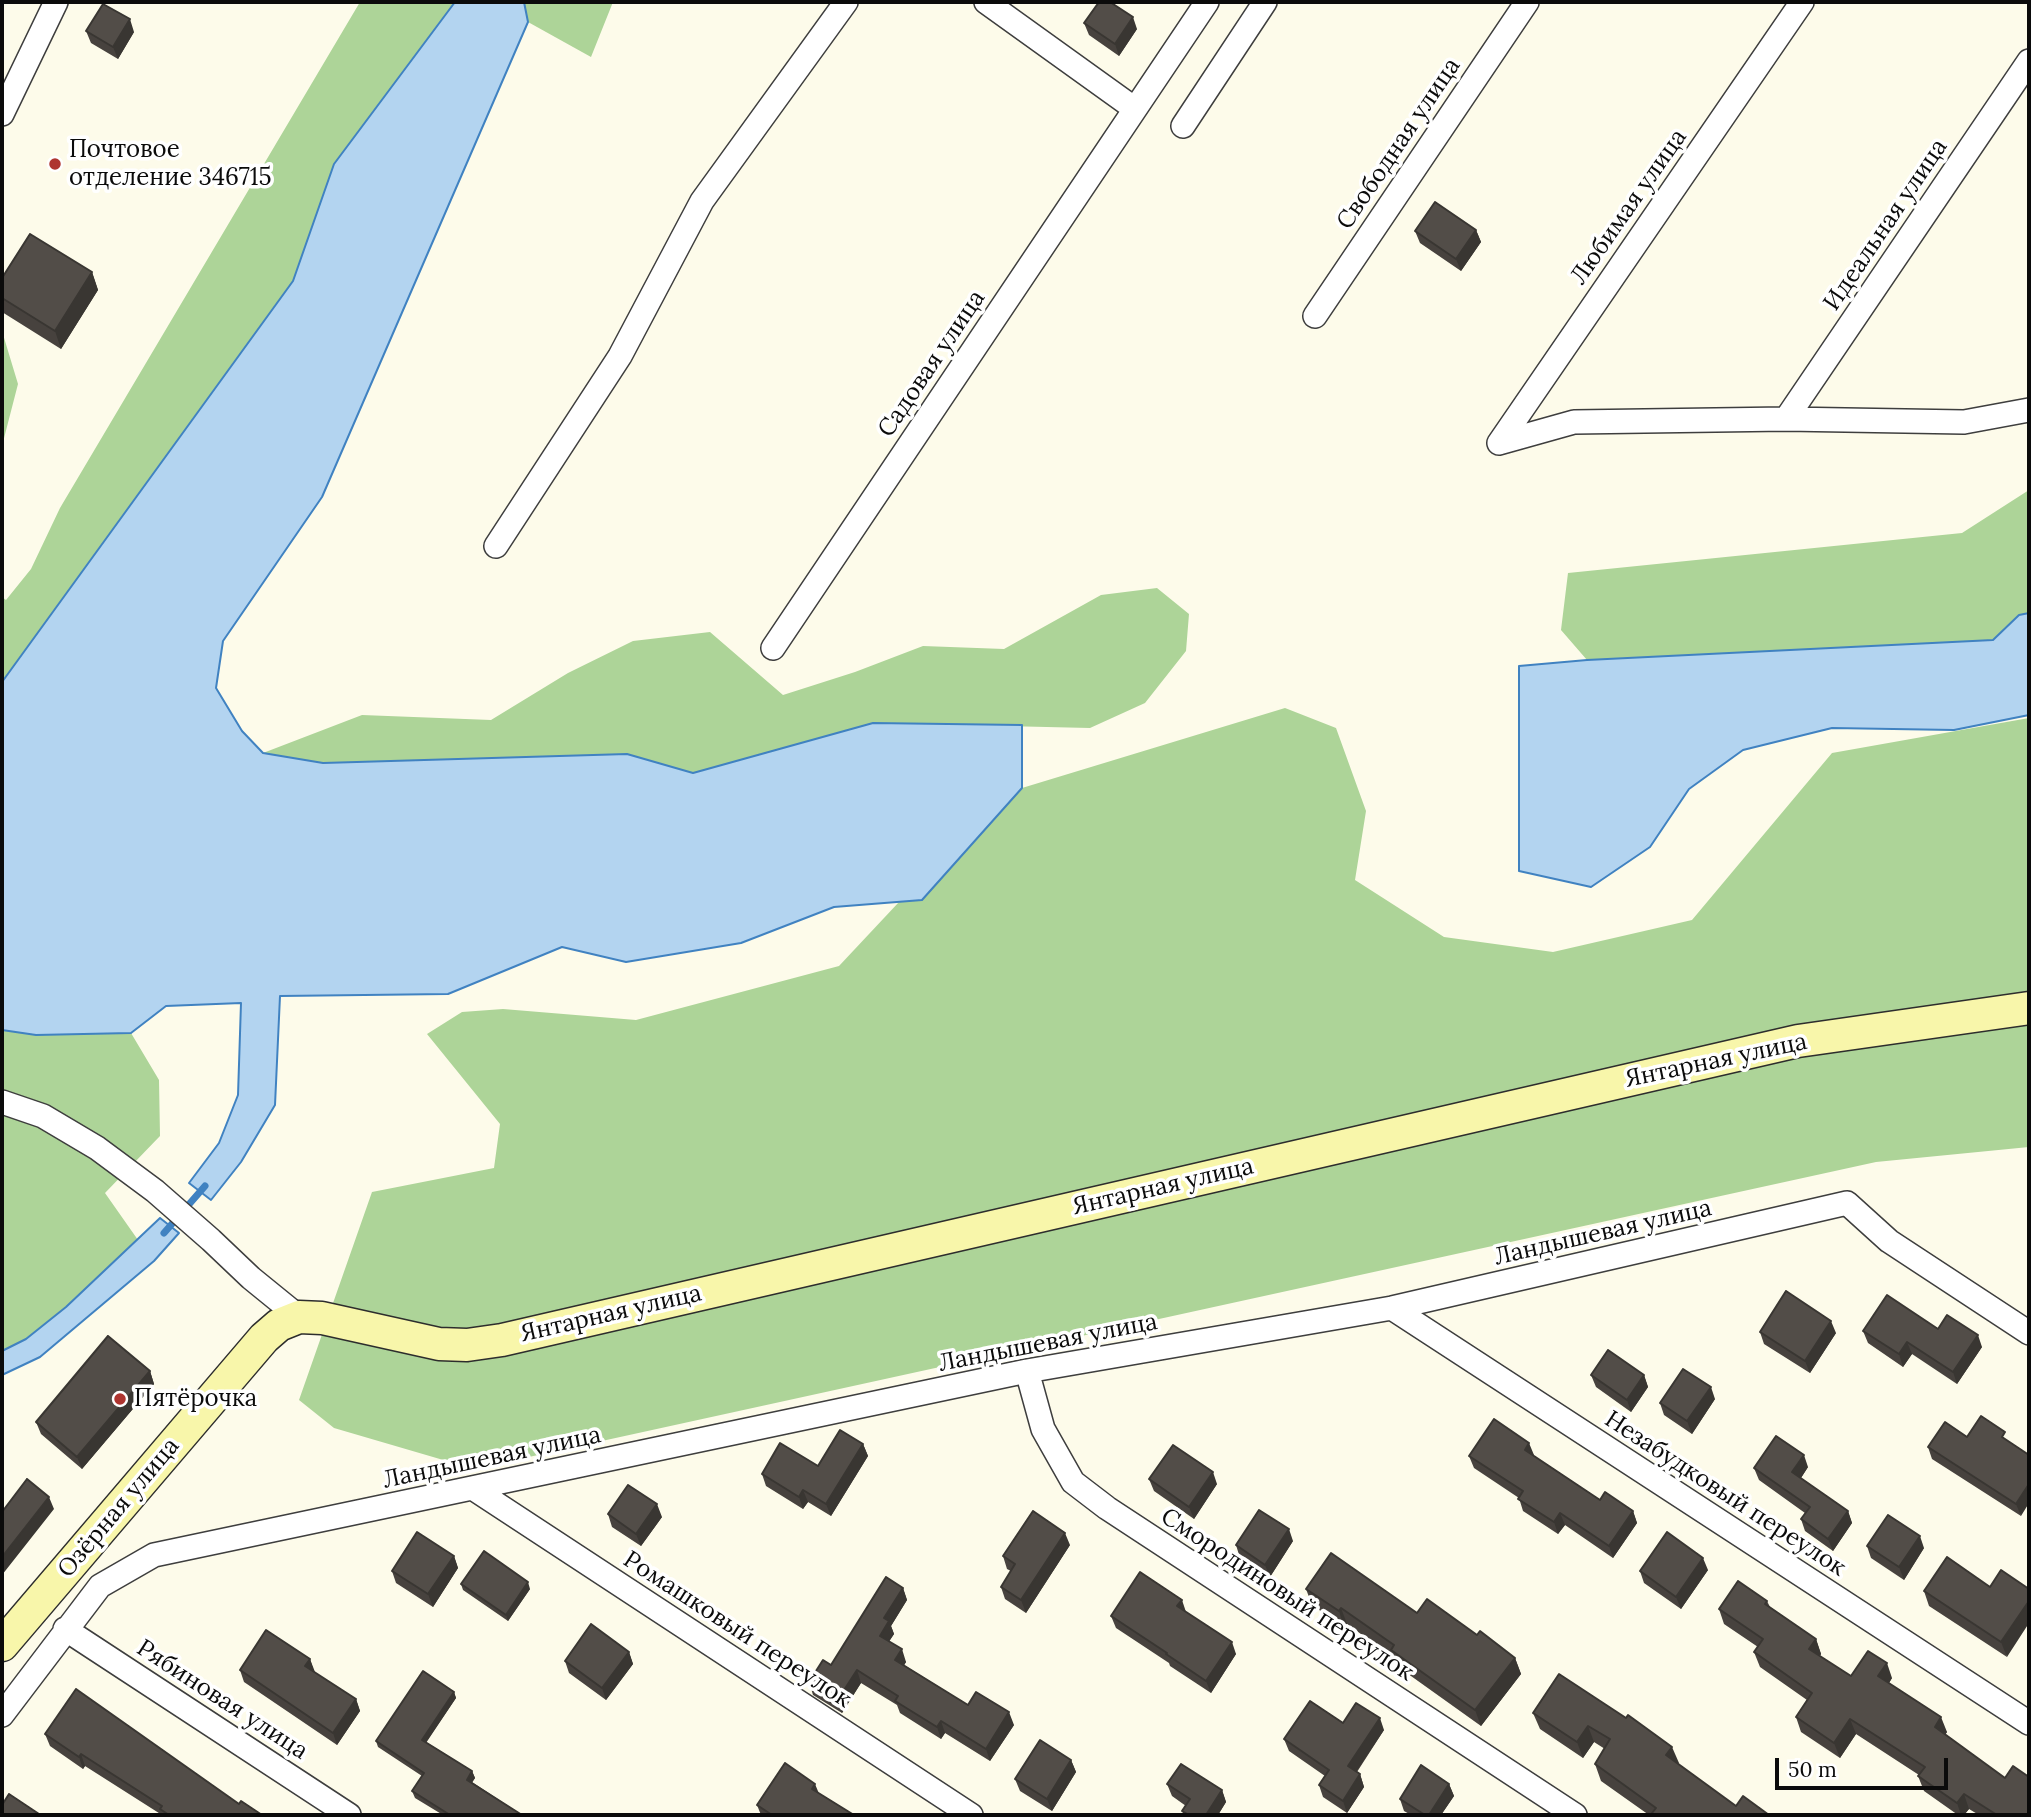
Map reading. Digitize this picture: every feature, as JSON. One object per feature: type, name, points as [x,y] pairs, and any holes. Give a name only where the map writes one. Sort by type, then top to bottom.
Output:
[{"type":"street","points":[[2,114],[56,2]]},
{"type":"street","points":[[496,546],[620,356],[702,201],[846,2]]},
{"type":"street","points":[[986,2],[1135,109]]},
{"type":"street","name":"Садовая улица","points":[[773,648],[1207,2]]},
{"type":"street","points":[[1183,126],[1265,2]]},
{"type":"street","name":"Свободная улица","points":[[1315,316],[1527,2]]},
{"type":"street","name":"Любимая улица","points":[[1786,419],[1574,422],[1499,443],[1802,2]]},
{"type":"street","name":"Идеальная улица","points":[[1786,419],[2029,61]]},
{"type":"street","points":[[1786,419],[1964,422],[2029,410]]},
{"type":"street","name":"Янтарная улица","points":[[299,1317],[323,1318],[439,1344],[467,1345],[502,1340],[1798,1041],[2029,1008]]},
{"type":"street","points":[[2,1102],[43,1116],[97,1148],[155,1191],[251,1278],[299,1317]]},
{"type":"street","name":"Ландышевая улица","points":[[2,1715],[100,1586],[154,1555],[1027,1371],[1392,1308],[1847,1203],[1889,1241],[2029,1333]]},
{"type":"street","name":"Незабудковый переулок","points":[[1392,1308],[2029,1723]]},
{"type":"street","name":"Озёрная улица","points":[[2,1645],[264,1338],[279,1325],[299,1317]]},
{"type":"street","name":"Смородиновый переулок","points":[[1027,1371],[1043,1429],[1073,1482],[1107,1508],[1575,1815]]},
{"type":"street","name":"Ромашковый переулок","points":[[474,1489],[971,1815]]},
{"type":"street","name":"Рябиновая улица","points":[[65,1629],[347,1815]]},
{"type":"green space","points":[[360,2],[455,2],[334,164],[293,281],[2,682],[2,597],[6,600],[31,569],[60,508]]},
{"type":"green space","points":[[524,2],[613,2],[591,57],[528,22]]},
{"type":"green space","points":[[2,331],[18,384],[2,446]]},
{"type":"green space","points":[[2029,490],[2029,613],[2019,615],[1994,640],[1587,660],[1561,630],[1568,573],[1962,533]]},
{"type":"green space","points":[[1157,588],[1189,614],[1186,651],[1145,703],[1090,728],[873,723],[693,773],[627,754],[323,763],[263,753],[362,715],[491,720],[568,673],[633,641],[710,632],[783,695],[923,646],[1004,649],[1101,595]]},
{"type":"green space","points":[[1285,708],[1336,728],[1366,811],[1355,880],[1444,937],[1553,952],[1692,920],[1832,753],[2029,718],[2029,1147],[1876,1162],[474,1469],[334,1428],[299,1400],[372,1192],[494,1168],[500,1124],[427,1034],[462,1012],[503,1009],[636,1020],[839,966],[899,902],[922,900],[1022,788]]},
{"type":"green space","points":[[2,1030],[36,1035],[131,1033],[159,1080],[160,1136],[105,1193],[138,1240],[66,1307],[26,1339],[2,1351]]},
{"type":"water","points":[[455,2],[524,2],[528,22],[322,497],[223,641],[216,688],[242,731],[263,753],[323,763],[627,754],[693,773],[873,723],[1022,725],[1022,788],[922,900],[834,907],[741,943],[626,962],[562,947],[448,994],[280,996],[275,1105],[241,1162],[211,1200],[189,1183],[219,1143],[238,1095],[241,1003],[166,1006],[131,1033],[36,1035],[2,1030],[2,682],[293,281],[334,164]]},
{"type":"water","points":[[2029,613],[2029,715],[1954,730],[1832,728],[1743,750],[1689,789],[1650,847],[1591,887],[1519,871],[1519,666],[1587,660],[1993,640],[2019,615]]},
{"type":"water","points":[[160,1218],[179,1233],[154,1261],[40,1357],[2,1375],[2,1351],[26,1339],[66,1307]]},
{"type":"building","points":[[1099,2],[1110,2],[1133,17],[1115,44],[1084,23]]},
{"type":"building","points":[[103,4],[130,19],[113,47],[86,31]]},
{"type":"building","points":[[1435,202],[1476,230],[1456,259],[1415,231]]},
{"type":"building","points":[[30,234],[92,272],[55,331],[2,298],[2,278]]},
{"type":"building","points":[[1786,1291],[1831,1321],[1805,1361],[1760,1332]]},
{"type":"building","points":[[1887,1295],[1938,1329],[1947,1315],[1978,1335],[1953,1372],[1907,1342],[1899,1354],[1863,1331]]},
{"type":"building","points":[[108,1336],[150,1371],[77,1457],[36,1422]]},
{"type":"building","points":[[1608,1350],[1644,1375],[1627,1400],[1591,1375]]},
{"type":"building","points":[[1683,1369],[1711,1387],[1687,1421],[1660,1403]]},
{"type":"building","points":[[1981,1416],[2005,1432],[2002,1437],[2029,1455],[2029,1484],[2016,1504],[1928,1447],[1945,1422],[1967,1437]]},
{"type":"building","points":[[1494,1419],[1529,1443],[1525,1450],[1600,1500],[1605,1492],[1633,1511],[1609,1546],[1560,1513],[1554,1522],[1518,1499],[1523,1491],[1469,1456]]},
{"type":"building","points":[[840,1430],[863,1444],[826,1504],[803,1490],[799,1497],[762,1474],[780,1443],[818,1466]]},
{"type":"building","points":[[1776,1436],[1804,1455],[1792,1472],[1848,1511],[1828,1539],[1801,1519],[1810,1507],[1754,1468]]},
{"type":"building","points":[[1173,1445],[1213,1472],[1189,1507],[1149,1479]]},
{"type":"building","points":[[27,1479],[49,1497],[2,1557],[2,1512]]},
{"type":"building","points":[[628,1485],[657,1504],[636,1534],[608,1514]]},
{"type":"building","points":[[1259,1510],[1289,1529],[1265,1565],[1236,1545]]},
{"type":"building","points":[[1033,1511],[1065,1533],[1021,1600],[1001,1587],[1015,1564],[1003,1556]]},
{"type":"building","points":[[1888,1515],[1920,1536],[1899,1567],[1867,1546]]},
{"type":"building","points":[[417,1532],[454,1556],[428,1594],[392,1571]]},
{"type":"building","points":[[1667,1532],[1703,1558],[1676,1597],[1640,1571]]},
{"type":"building","points":[[484,1551],[528,1582],[506,1615],[461,1584]]},
{"type":"building","points":[[1331,1553],[1417,1613],[1427,1599],[1477,1635],[1480,1631],[1515,1658],[1475,1710],[1391,1650],[1394,1645],[1341,1608],[1339,1611],[1306,1589]]},
{"type":"building","points":[[1947,1557],[1990,1587],[2001,1570],[2029,1589],[2029,1601],[2001,1642],[1924,1591]]},
{"type":"building","points":[[1140,1572],[1182,1600],[1177,1606],[1232,1642],[1206,1681],[1111,1616]]},
{"type":"building","points":[[886,1577],[903,1588],[884,1618],[889,1621],[880,1636],[902,1649],[895,1660],[968,1705],[976,1692],[1009,1712],[986,1749],[941,1721],[937,1727],[895,1701],[898,1696],[857,1670],[837,1701],[809,1682],[823,1660],[831,1665]]},
{"type":"building","points":[[1738,1581],[1767,1601],[1765,1604],[1816,1639],[1809,1649],[1851,1676],[1868,1651],[1887,1663],[1878,1676],[1941,1717],[1935,1727],[2005,1778],[2013,1766],[2029,1777],[2029,1815],[1997,1815],[1964,1794],[1957,1803],[1918,1776],[1925,1767],[1850,1719],[1834,1743],[1796,1717],[1812,1693],[1754,1652],[1763,1639],[1719,1609]]},
{"type":"building","points":[[591,1624],[629,1652],[602,1688],[565,1661]]},
{"type":"building","points":[[266,1630],[310,1659],[305,1666],[356,1699],[333,1733],[240,1670]]},
{"type":"building","points":[[423,1671],[454,1692],[422,1740],[472,1771],[467,1780],[522,1815],[450,1815],[412,1791],[424,1773],[376,1741]]},
{"type":"building","points":[[1559,1674],[1626,1718],[1628,1715],[1672,1747],[1666,1755],[1736,1806],[1743,1796],[1769,1815],[1654,1815],[1652,1813],[1656,1808],[1595,1764],[1610,1739],[1588,1726],[1577,1742],[1533,1713]]},
{"type":"building","points":[[76,1689],[239,1804],[241,1801],[262,1815],[169,1815],[160,1809],[162,1806],[45,1734]]},
{"type":"building","points":[[1310,1701],[1343,1723],[1356,1703],[1380,1718],[1348,1766],[1360,1774],[1343,1801],[1319,1785],[1329,1770],[1284,1739]]},
{"type":"building","points":[[1040,1740],[1071,1760],[1047,1799],[1015,1779]]},
{"type":"building","points":[[785,1763],[815,1784],[812,1789],[854,1815],[772,1815],[757,1805]]},
{"type":"building","points":[[1181,1764],[1222,1790],[1206,1815],[1189,1815],[1182,1811],[1190,1799],[1167,1784]]},
{"type":"building","points":[[1421,1765],[1449,1784],[1429,1815],[1400,1799]]},
{"type":"building","points":[[9,1794],[39,1814],[2,1815],[2,1805]]},
{"type":"waterway","points":[[164,1233],[205,1186]]},
{"type":"place","name":"Почтовое отделение 346715","points":[[55,164]]},
{"type":"place","name":"Пятёрочка","points":[[120,1399]]}]
